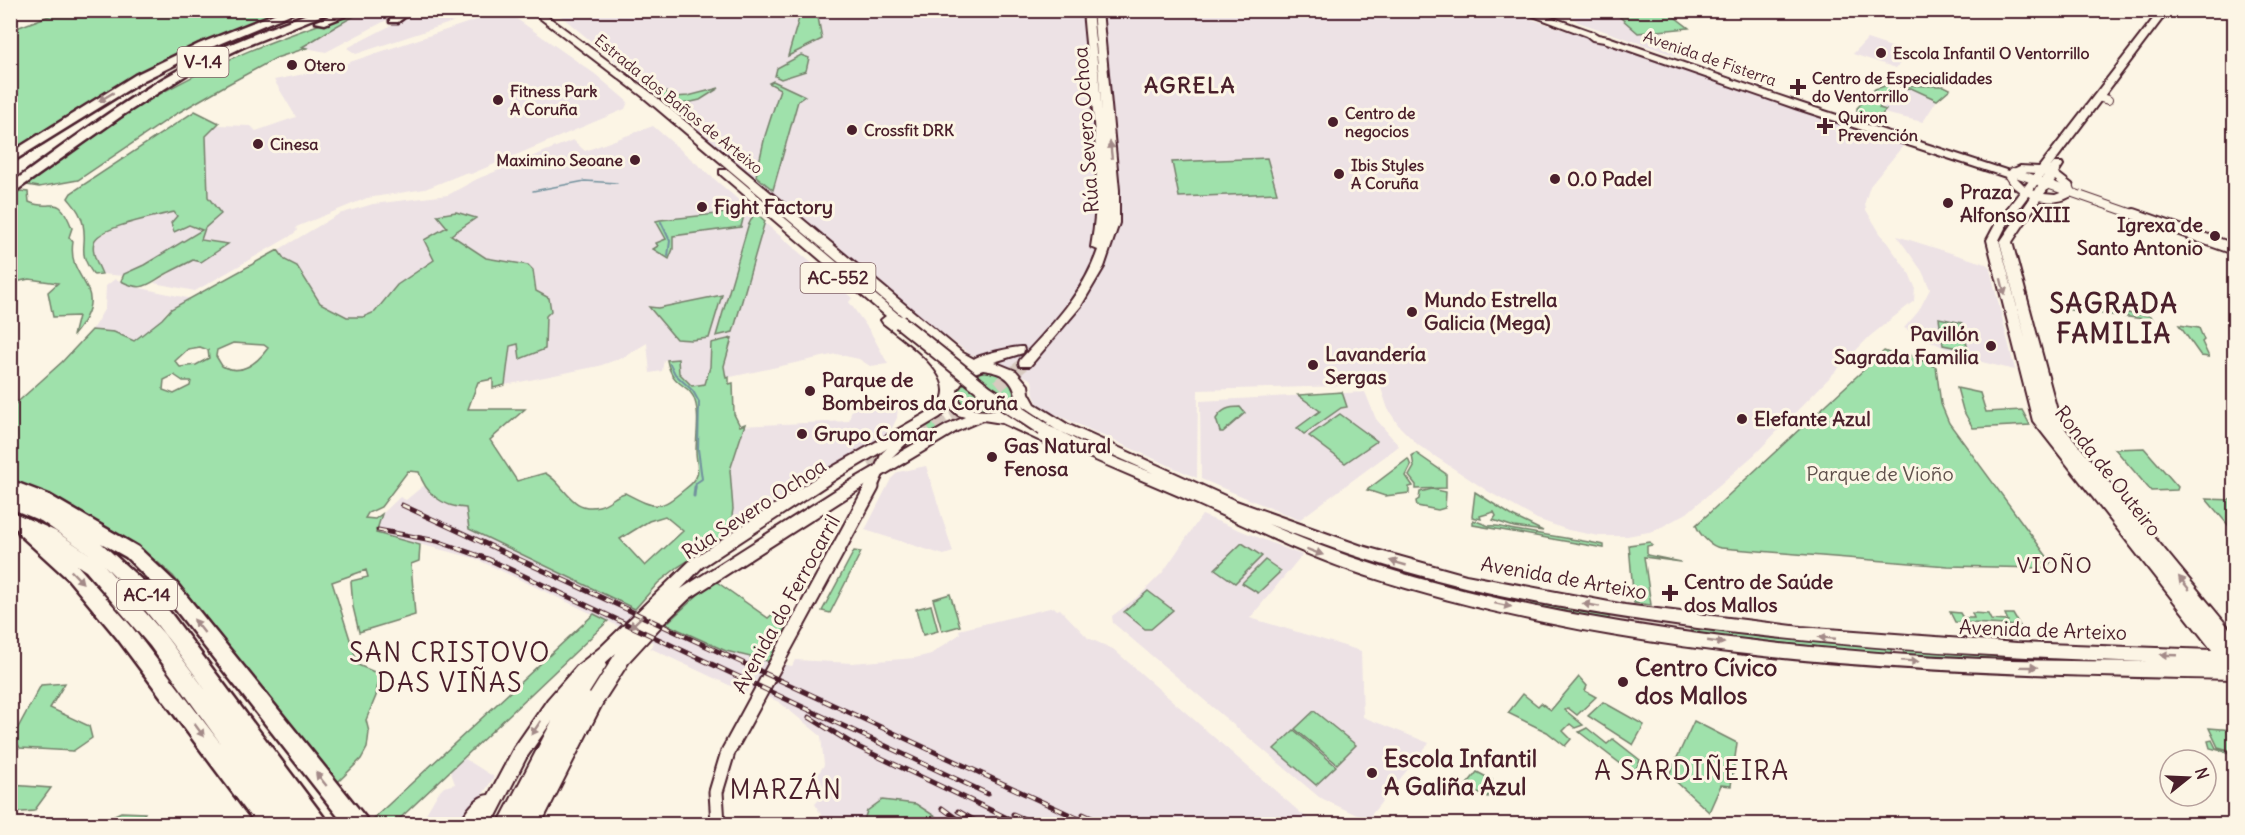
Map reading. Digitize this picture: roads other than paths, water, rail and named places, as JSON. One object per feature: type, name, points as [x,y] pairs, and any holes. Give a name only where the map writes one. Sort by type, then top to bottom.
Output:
[{"type":"highway","name":"V-1.4","points":[[10,183],[175,72],[224,47],[317,10]]},
{"type":"highway","name":"V-1.4","points":[[10,191],[86,133],[188,70],[268,33],[330,10]]},
{"type":"highway","points":[[86,133],[198,72],[266,39],[345,10]]},
{"type":"highway","points":[[198,72],[270,40],[355,10]]},
{"type":"highway","points":[[394,20],[409,10]]},
{"type":"highway","points":[[86,133],[126,98],[185,62],[294,11]]},
{"type":"highway","points":[[10,159],[86,109],[160,66],[294,11]]},
{"type":"highway","points":[[10,486],[44,500],[132,552],[170,589],[352,818]]},
{"type":"highway","points":[[10,494],[85,524]]},
{"type":"highway","name":"AC-14","points":[[10,500],[65,525],[104,553],[145,593],[292,825]]},
{"type":"highway","points":[[15,520],[75,574],[124,632],[269,825]]},
{"type":"highway","name":"AC-14","points":[[15,520],[49,536],[93,566],[238,737],[318,825]]},
{"type":"main road","name":"Estrada dos Baños de Arteixo","points":[[524,10],[602,70],[902,321]]},
{"type":"main road","name":"Estrada dos Baños de Arteixo","points":[[533,10],[600,58],[958,356],[979,367]]},
{"type":"main road","name":"AC-552","points":[[543,10],[600,58]]},
{"type":"main road","name":"Rúa Severo Ochoa","points":[[1021,357],[1075,306],[1098,267],[1116,205],[1097,10]]},
{"type":"main road","name":"Avenida de Fisterra","points":[[1521,10],[1842,114],[2012,174]]},
{"type":"main road","name":"Avenida de Fisterra","points":[[1536,10],[1820,113],[1994,170],[2012,174],[2027,169],[2037,184],[2055,198],[2069,193],[2066,183],[2037,184],[2014,183],[2012,174]]},
{"type":"main road","name":"Ronda de Outeiro","points":[[2104,99],[2165,10]]},
{"type":"main road","name":"Ronda de Outeiro","points":[[2175,10],[2037,184],[2006,242],[2053,421],[2233,659]]},
{"type":"main road","name":"Rúa Severo Ochoa","points":[[1021,357],[1038,341],[1068,304],[1090,266],[1100,240],[1101,160],[1088,14]]},
{"type":"main road","points":[[1088,14],[1096,20],[1106,90]]},
{"type":"main road","points":[[1820,113],[1842,114]]},
{"type":"main road","points":[[1909,142],[1957,153]]},
{"type":"main road","points":[[1994,170],[2037,184]]},
{"type":"main road","name":"Estrada dos Baños de Arteixo","points":[[750,195],[816,259],[945,369],[950,380],[950,392]]},
{"type":"main road","name":"Estrada dos Baños de Arteixo","points":[[774,202],[807,236],[902,321]]},
{"type":"main road","name":"Avenida de Arteixo","points":[[902,321],[973,382],[1041,429],[1308,549],[1415,584],[1499,604],[1632,629],[1760,647],[1924,662],[2233,659]]},
{"type":"main road","points":[[958,356],[986,360],[1021,357]]},
{"type":"main road","points":[[927,418],[939,404],[945,384],[940,371],[930,357]]},
{"type":"main road","name":"AC-552","points":[[979,367],[999,367],[1011,372],[1022,384],[1023,394]]},
{"type":"main road","points":[[507,825],[561,720],[615,653],[667,593],[697,563],[834,473],[927,418],[946,404],[958,377],[979,367]]},
{"type":"main road","name":"AC-552","points":[[950,392],[959,410],[986,416]]},
{"type":"main road","points":[[928,442],[952,428],[1011,409],[1023,394]]},
{"type":"main road","name":"Avenida de Arteixo","points":[[1023,394],[1030,407],[1062,427],[1254,513]]},
{"type":"main road","name":"Avenida de Arteixo","points":[[986,416],[1008,418],[1041,429],[1254,513],[1370,555],[1455,578],[1622,611],[1782,633],[1904,644],[2233,659]]},
{"type":"main road","points":[[469,825],[554,704],[584,671],[615,653],[685,594],[873,467],[966,425],[979,422],[1004,423],[1041,429]]},
{"type":"main road","name":"Rúa Severo Ochoa","points":[[667,593],[733,546],[873,467]]},
{"type":"main road","points":[[1415,584],[1425,581],[1449,587],[1455,578]]},
{"type":"main road","points":[[1622,611],[1632,629]]},
{"type":"main road","points":[[1657,616],[1668,625],[1672,636]]},
{"type":"main road","points":[[532,825],[615,653]]},
{"type":"main road","points":[[519,825],[572,723],[615,653]]},
{"type":"main road","points":[[541,825],[579,731]]},
{"type":"main road","points":[[483,825],[520,753]]},
{"type":"main road","points":[[352,818],[363,825]]},
{"type":"street","name":"Avenida de Fisterra","points":[[2069,193],[2235,249]]},
{"type":"street","name":"Avenida do Ferrocarril","points":[[718,825],[714,801],[720,769],[873,467],[927,418]]},
{"type":"waterway","points":[[533,191],[585,181],[617,183]]},
{"type":"waterway","points":[[661,222],[670,241],[668,256]]},
{"type":"waterway","points":[[670,364],[675,374],[693,391],[699,402],[698,449],[702,479],[696,483],[695,489]]},
{"type":"waterway","points":[[694,496],[695,487]]},
{"type":"tunnel","points":[[871,468],[971,408],[1025,363]]},
{"type":"railway","points":[[402,505],[1090,824]]},
{"type":"railway","points":[[378,530],[437,541],[488,559],[988,794]]},
{"type":"railway","points":[[809,717],[856,746],[1020,824]]},
{"type":"railway","points":[[942,808],[964,824]]},
{"type":"railway","points":[[958,811],[981,824]]},
{"type":"railway","points":[[1013,814],[1036,824]]},
{"type":"railway","points":[[1083,814],[1105,824]]},
{"type":"place","name":"Escola Infantil O Ventorrillo","points":[[1881,53]]},
{"type":"place","name":"Otero","points":[[292,65]]},
{"type":"place","name":"Centro de Especialidades do Ventorrillo","points":[[1798,87]]},
{"type":"place","name":"Fitness Park A Coruña","points":[[498,100]]},
{"type":"place","name":"Centro de negocios","points":[[1333,122]]},
{"type":"place","name":"Quiron Prevención","points":[[1825,126]]},
{"type":"place","name":"Crossfit DRK","points":[[852,130]]},
{"type":"place","name":"Cinesa","points":[[258,144]]},
{"type":"place","name":"Maximino Seoane","points":[[635,160]]},
{"type":"place","name":"Ibis Styles A Coruña","points":[[1339,174]]},
{"type":"place","name":"0.0 Padel","points":[[1555,179]]},
{"type":"place","name":"Praza Alfonso XIII","points":[[1948,203]]},
{"type":"place","name":"Fight Factory","points":[[702,207]]},
{"type":"place","name":"Igrexa de Santo Antonio","points":[[2215,236]]},
{"type":"place","name":"Mundo Estrella Galicia (Mega)","points":[[1412,312]]},
{"type":"place","name":"Pavillón Sagrada Familia","points":[[1991,346]]},
{"type":"place","name":"Lavandería Sergas","points":[[1313,365]]},
{"type":"place","name":"Parque de Bombeiros da Coruña","points":[[810,391]]},
{"type":"place","name":"Elefante Azul","points":[[1742,419]]},
{"type":"place","name":"Grupo Comar","points":[[802,434]]},
{"type":"place","name":"Gas Natural Fenosa","points":[[992,457]]},
{"type":"place","name":"Centro de Saúde dos Mallos","points":[[1670,593]]},
{"type":"place","name":"Centro Cívico dos Mallos","points":[[1623,682]]},
{"type":"place","name":"Escola Infantil A Galiña Azul","points":[[1372,773]]},
{"type":"district","name":"AGRELA","points":[[1190,85]]},
{"type":"district","name":"SAGRADA FAMILIA","points":[[2114,319]]},
{"type":"district","name":"VIOÑO","points":[[2055,566]]},
{"type":"district","name":"SAN CRISTOVO DAS VIÑAS","points":[[450,668]]},
{"type":"district","name":"A SARDIÑEIRA","points":[[1692,771]]},
{"type":"district","name":"MARZÁN","points":[[786,790]]},
{"type":"park label","name":"Parque de Vioño","points":[[1880,474]]}]
